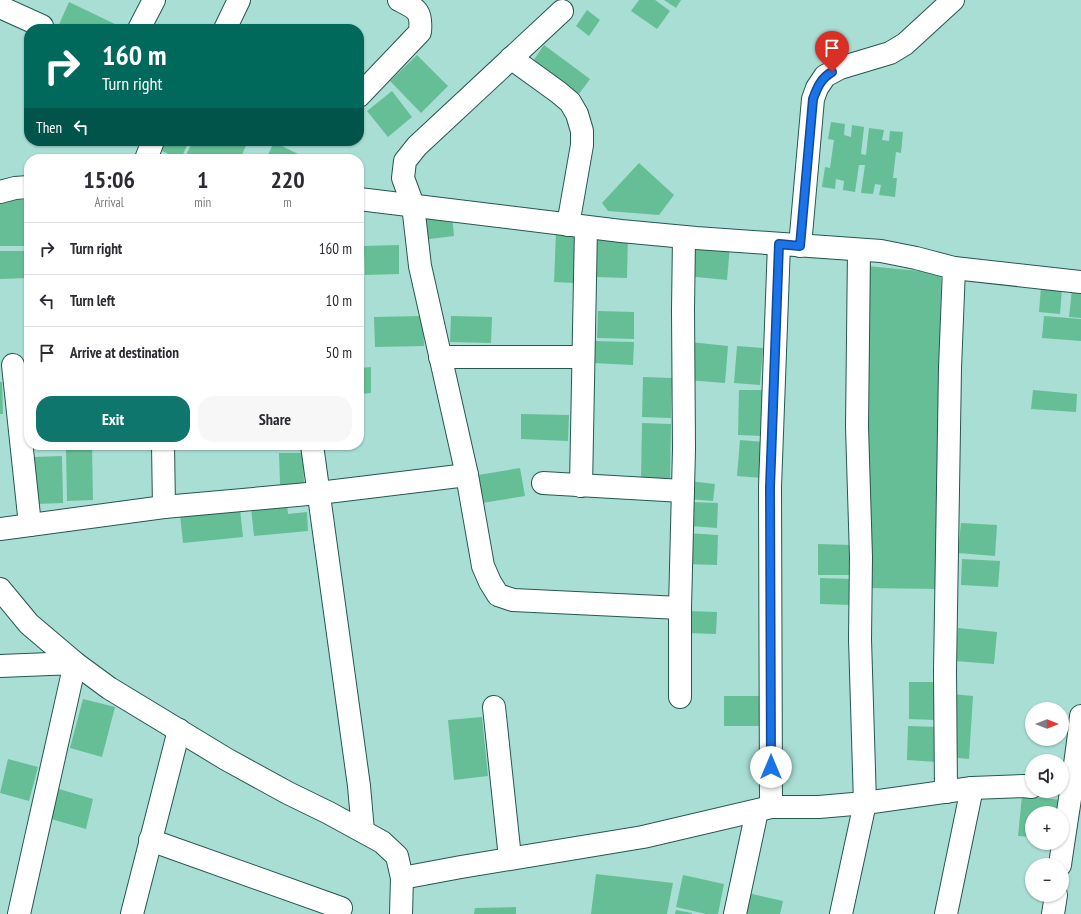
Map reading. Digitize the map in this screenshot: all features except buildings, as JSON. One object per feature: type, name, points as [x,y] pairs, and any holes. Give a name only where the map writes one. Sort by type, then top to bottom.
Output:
[{"type":"street","points":[[142,24],[154,0]]},
{"type":"street","points":[[227,24],[239,0]]},
{"type":"street","points":[[364,91],[420,32],[421,20],[417,10],[401,0]]},
{"type":"street","points":[[735,914],[764,809],[770,487],[789,245],[813,99],[817,88],[825,76],[840,68],[890,53],[905,44],[953,0]]},
{"type":"street","points":[[0,7],[38,24]]},
{"type":"street","points":[[562,11],[417,146],[405,161],[403,178],[413,205],[420,266],[467,475],[484,566],[490,582],[498,595],[514,600],[680,608]]},
{"type":"street","points":[[511,58],[570,102],[578,114],[582,131],[577,226],[583,357],[581,486]]},
{"type":"street","points":[[0,192],[24,187]]},
{"type":"street","points":[[364,200],[577,226],[684,237],[881,251],[910,256],[954,268],[1081,282]]},
{"type":"street","points":[[680,697],[680,608],[684,449],[684,237]]},
{"type":"street","points":[[841,914],[865,803],[860,639],[861,557],[857,427],[860,250]]},
{"type":"street","points":[[946,792],[946,664],[950,368],[954,268]]},
{"type":"street","points":[[440,357],[583,357]]},
{"type":"street","points":[[14,364],[30,525]]},
{"type":"street","points":[[162,450],[164,507]]},
{"type":"street","points":[[313,450],[359,786],[363,831]]},
{"type":"street","points":[[0,529],[164,507],[319,494],[467,475]]},
{"type":"street","points":[[543,483],[683,491]]},
{"type":"street","points":[[0,589],[29,624],[75,663],[109,688],[226,759],[382,842],[396,856],[402,878],[401,914]]},
{"type":"street","points":[[0,666],[75,663]]},
{"type":"street","points":[[19,914],[75,663]]},
{"type":"street","points":[[494,707],[510,858]]},
{"type":"street","points":[[1061,858],[1077,760],[1081,716]]},
{"type":"street","points":[[132,914],[178,730]]},
{"type":"street","points":[[402,878],[510,858],[643,837],[764,809],[819,807],[865,803],[972,788],[1025,786]]},
{"type":"street","points":[[946,914],[972,788]]},
{"type":"street","points":[[150,840],[341,908]]},
{"type":"street","points":[[1053,914],[1055,902]]},
{"type":"route","points":[[771,767],[770,487],[776,287],[779,244],[800,246],[813,99],[817,88],[825,76],[832,72]]}]
